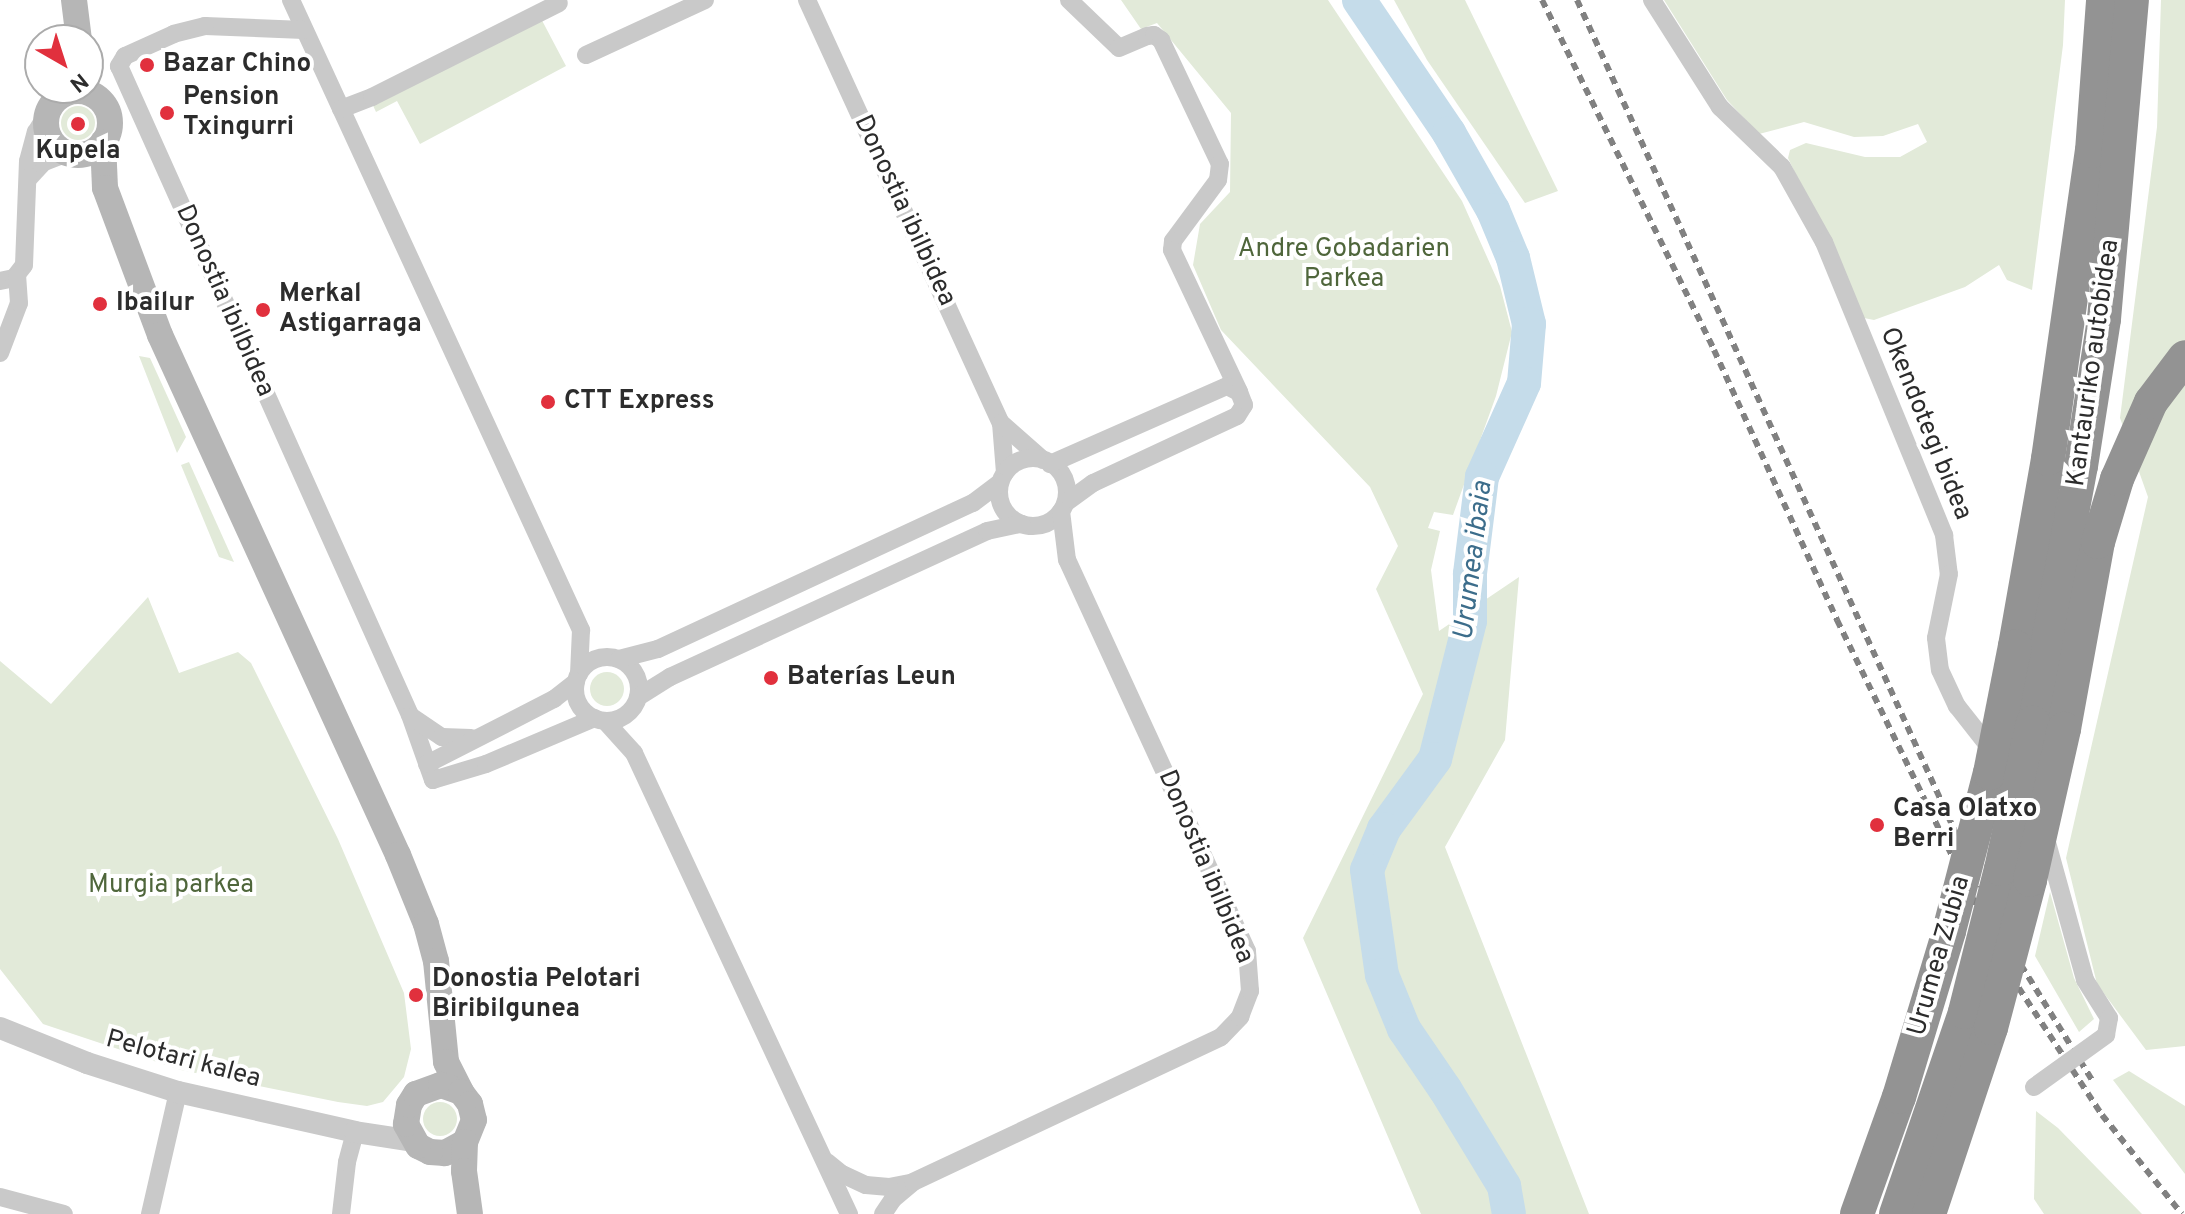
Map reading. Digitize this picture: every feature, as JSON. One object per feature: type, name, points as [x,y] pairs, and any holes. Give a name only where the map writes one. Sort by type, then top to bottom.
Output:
[{"type":"highway","points":[[2078,253],[2084,0]]},
{"type":"highway","name":"Kantauriko autobidea","points":[[2078,253],[2092,151],[2103,0]]},
{"type":"highway","name":"Kantauriko autobidea","points":[[2048,725],[2081,466],[2104,319],[2132,0]]},
{"type":"highway","name":"Urumea Zubia","points":[[1857,1214],[1899,1097],[1949,931],[1990,773],[2048,459],[2078,253]]},
{"type":"highway","points":[[2077,662],[2098,542],[2117,479],[2151,402],[2185,357]]},
{"type":"highway","points":[[1929,1214],[1991,1028],[2030,880],[2048,725],[2077,662],[2121,501],[2154,432],[2185,392]]},
{"type":"highway","name":"Urumea Zubia","points":[[1896,1214],[1965,1012],[2048,725]]},
{"type":"main road","points":[[74,0],[78,24]]},
{"type":"main road","points":[[84,24],[95,0]]},
{"type":"main road","points":[[57,104],[47,131],[51,141],[70,154],[105,188]]},
{"type":"main road","points":[[70,154],[90,152],[103,142],[108,133],[108,113],[101,104]]},
{"type":"main road","points":[[103,142],[105,188],[160,335],[398,855],[418,906],[436,961],[446,1062],[470,1104],[474,1120],[465,1142],[468,1206]]},
{"type":"main road","points":[[418,906],[431,1052],[406,1124],[468,1206]]},
{"type":"main road","points":[[415,1098],[441,1085],[461,1092]]},
{"type":"main road","points":[[422,1147],[445,1153],[465,1142]]},
{"type":"street","points":[[291,0],[581,630],[635,672],[638,697]]},
{"type":"street","points":[[586,55],[705,0]]},
{"type":"street","name":"Donostia ibilbidea","points":[[807,0],[1001,423],[1003,478]]},
{"type":"street","points":[[1069,0],[1119,48],[1147,36],[1154,35],[1161,40],[1220,164],[1218,180],[1173,241],[1172,250],[1239,392],[1244,405],[1237,416],[1093,483],[1043,525],[1021,524],[987,531],[670,677],[638,697],[622,717],[600,720],[486,764],[433,780],[427,764],[554,699],[592,661],[648,653],[973,503],[1022,460],[1047,462],[1227,386],[1239,392]]},
{"type":"street","name":"Okendotegi bidea","points":[[1652,0],[1720,107],[1782,167],[1824,242],[1944,535],[1949,574],[1936,638],[1940,670],[1963,715],[2010,771],[2037,814],[2085,980],[2109,1018],[2106,1035],[2034,1087]]},
{"type":"street","points":[[341,109],[372,97],[559,3]]},
{"type":"street","name":"Donostia ibilbidea","points":[[304,30],[205,26],[174,34],[125,56],[119,66],[410,715],[427,764]]},
{"type":"street","points":[[0,353],[19,303],[8,278],[24,265],[32,144],[56,104]]},
{"type":"street","points":[[28,179],[44,162],[70,154]]},
{"type":"street","name":"Donostia ibilbidea","points":[[1001,423],[1047,462]]},
{"type":"street","points":[[1047,462],[1066,486],[1063,507]]},
{"type":"street","points":[[1003,478],[1001,503],[1011,519],[1021,524]]},
{"type":"street","name":"Donostia ibilbidea","points":[[822,1157],[842,1174],[866,1185],[889,1187],[913,1182],[1208,1044],[1240,1017],[1250,991],[1247,951],[1067,560],[1063,507]]},
{"type":"street","points":[[581,630],[579,704],[634,753],[849,1214]]},
{"type":"street","points":[[410,715],[424,728],[442,737],[463,739],[483,735]]},
{"type":"street","name":"Pelotari kalea","points":[[0,1028],[87,1063],[178,1092],[422,1147]]},
{"type":"street","points":[[150,1214],[178,1092]]},
{"type":"street","name":"Pelotari kalea","points":[[355,1132],[379,1128],[395,1120],[415,1098]]},
{"type":"street","points":[[341,1214],[347,1162],[355,1132]]},
{"type":"street","name":"Donostia ibilbidea","points":[[883,1214],[893,1199],[913,1182]]},
{"type":"street","points":[[0,1197],[64,1214]]},
{"type":"green space","name":"Andre Gobadarien Parkea","points":[[1121,0],[1328,0],[1462,201],[1500,286],[1512,332],[1496,396],[1453,515],[1434,512],[1428,528],[1440,531],[1431,570],[1439,631],[1519,577],[1505,740],[1445,847],[1589,1214],[1421,1214],[1303,938],[1423,694],[1376,589],[1398,546],[1370,487],[1221,330],[1193,265],[1200,224],[1230,192],[1231,113],[1157,23],[1141,29]]},
{"type":"green space","points":[[1394,0],[1465,0],[1558,191],[1525,203],[1427,60]]},
{"type":"green space","points":[[1664,0],[2065,0],[2063,45],[2032,290],[2007,280],[1999,265],[1965,287],[1874,320],[1864,318],[1788,158],[1790,150],[1806,143],[1865,157],[1900,157],[1927,142],[1918,124],[1883,136],[1854,137],[1804,122],[1759,134],[1727,100]]},
{"type":"green space","points":[[2161,0],[2185,0],[2185,1046],[2146,1050],[2097,984],[2066,858],[2148,497],[2120,418],[2157,127]]},
{"type":"green space","points":[[536,9],[566,66],[420,144],[397,101],[376,112],[370,99]]},
{"type":"green space","points":[[78,106],[90,111],[95,123],[90,135],[78,140],[66,135],[61,123],[66,111]]},
{"type":"green space","points":[[139,356],[150,358],[186,437],[177,453]]},
{"type":"green space","points":[[189,462],[234,562],[219,557],[181,465]]},
{"type":"green space","name":"Murgia parkea","points":[[148,597],[179,673],[238,652],[251,663],[338,839],[404,993],[411,1049],[404,1077],[383,1102],[367,1106],[338,1102],[181,1070],[43,1024],[0,969],[0,661],[51,704]]},
{"type":"green space","points":[[607,672],[619,677],[624,689],[619,701],[607,706],[595,701],[590,689],[595,677]]},
{"type":"green space","points":[[2050,892],[2074,978],[2094,1019],[2079,1032],[2035,956]]},
{"type":"green space","points":[[2129,1071],[2185,1106],[2185,1174],[2113,1080]]},
{"type":"green space","points":[[440,1102],[452,1107],[457,1119],[452,1131],[440,1136],[428,1131],[423,1119],[428,1107]]},
{"type":"green space","points":[[2036,1111],[2058,1128],[2142,1214],[2044,1214],[2034,1199]]},
{"type":"waterway","name":"Urumea ibaia","points":[[1359,0],[1449,133],[1493,210],[1513,258],[1529,324],[1524,383],[1482,477],[1470,574],[1470,621],[1435,759],[1384,829],[1367,870],[1382,975],[1404,1029],[1504,1186],[1509,1214]]},
{"type":"railway","points":[[1542,0],[1714,350],[1837,620],[2011,976],[2102,1115],[2182,1214]]},
{"type":"railway","points":[[1577,0],[1968,860],[2021,965],[2092,1080]]},
{"type":"place","name":"Bazar Chino","points":[[147,65]]},
{"type":"place","name":"Pension Txingurri","points":[[167,113]]},
{"type":"place","name":"Kupela","points":[[78,124]]},
{"type":"place","name":"Ibailur","points":[[100,304]]},
{"type":"place","name":"Merkal Astigarraga","points":[[263,310]]},
{"type":"place","name":"CTT Express","points":[[548,402]]},
{"type":"place","name":"Baterías Leun","points":[[771,678]]},
{"type":"place","name":"Casa Olatxo Berri","points":[[1877,825]]},
{"type":"place","name":"Donostia Pelotari Biribilgunea","points":[[416,995]]}]
